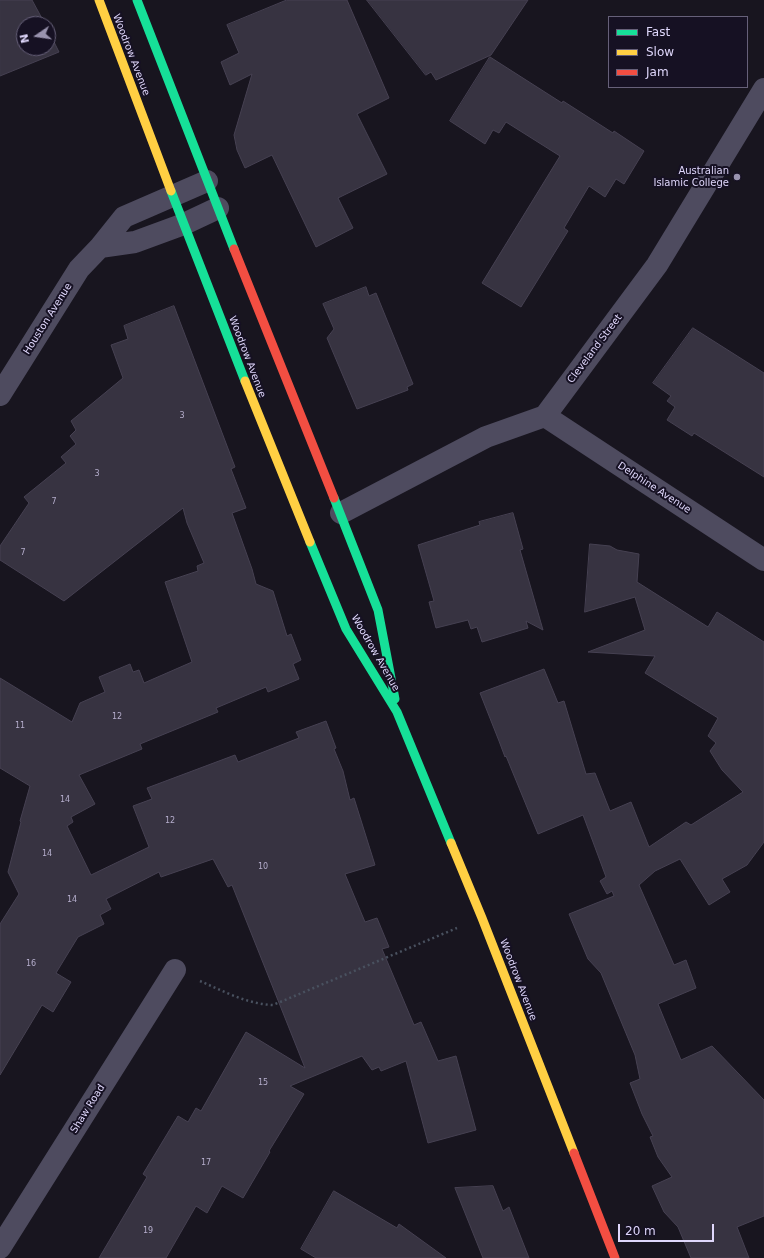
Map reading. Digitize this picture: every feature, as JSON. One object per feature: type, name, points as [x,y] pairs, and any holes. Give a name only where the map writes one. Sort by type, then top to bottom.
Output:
[{"type":"main road","name":"Woodrow Avenue","points":[[99,0],[172,196],[262,426],[346,629],[397,712],[482,918],[615,1258]]},
{"type":"main road","name":"Woodrow Avenue","points":[[137,0],[218,208],[341,513],[378,610],[397,712]]},
{"type":"street","name":"Cleveland Street","points":[[545,416],[657,265],[764,89]]},
{"type":"street","name":"Houston Avenue","points":[[0,395],[79,269],[100,247],[124,217],[208,181]]},
{"type":"street","points":[[100,247],[135,242],[184,224],[218,208]]},
{"type":"street","points":[[341,513],[486,437],[545,416]]},
{"type":"street","name":"Delphine Avenue","points":[[545,416],[764,560]]},
{"type":"street","name":"Shaw Road","points":[[0,1248],[175,970]]},
{"type":"path","points":[[175,970],[242,999],[260,1004],[273,1005],[482,918]]},
{"type":"building","points":[[0,0],[32,0],[41,16],[16,16],[16,56],[49,56],[0,76]]},
{"type":"building","points":[[287,0],[347,0],[389,98],[357,114],[387,174],[338,198],[353,228],[316,247],[272,155],[245,168],[237,150],[234,135],[252,74],[230,85],[221,62],[239,53],[227,25]]},
{"type":"building","points":[[367,0],[528,0],[491,55],[436,80],[431,72],[426,75]]},
{"type":"building","points":[[56,46],[59,52],[56,53]]},
{"type":"building","points":[[490,57],[562,103],[563,101],[613,133],[614,131],[644,151],[624,184],[616,179],[605,197],[589,186],[564,228],[568,231],[521,307],[482,283],[560,156],[506,122],[499,133],[493,130],[485,144],[450,121]]},
{"type":"building","points":[[366,287],[369,296],[376,293],[413,384],[407,387],[408,390],[357,409],[327,338],[334,329],[323,304]]},
{"type":"building","points":[[174,306],[235,467],[231,469],[246,508],[232,513],[256,584],[273,591],[287,636],[291,634],[301,660],[293,664],[299,679],[268,692],[266,687],[216,708],[218,712],[140,744],[142,749],[79,775],[95,804],[71,817],[73,822],[67,826],[91,875],[149,847],[133,806],[152,799],[147,788],[235,755],[238,762],[299,738],[296,732],[326,721],[336,748],[334,749],[343,771],[350,800],[354,798],[375,865],[345,874],[365,922],[377,918],[389,947],[382,949],[414,1025],[421,1022],[438,1061],[456,1056],[476,1130],[428,1143],[406,1061],[381,1071],[379,1067],[372,1070],[362,1056],[290,1086],[304,1094],[269,1151],[270,1152],[243,1198],[222,1186],[207,1213],[196,1206],[166,1258],[99,1258],[147,1177],[143,1174],[178,1116],[188,1122],[196,1108],[201,1111],[246,1032],[305,1068],[232,885],[228,887],[213,859],[161,877],[159,872],[106,899],[111,909],[100,915],[104,924],[78,937],[56,973],[71,982],[53,1012],[42,1005],[0,1075],[0,924],[19,894],[8,872],[30,786],[0,768],[0,678],[72,722],[80,703],[105,692],[99,677],[130,664],[133,672],[139,670],[144,683],[192,662],[165,582],[198,571],[197,566],[204,563],[187,523],[183,508],[64,601],[0,560],[0,546],[29,503],[24,497],[66,463],[61,457],[76,444],[70,436],[76,430],[71,421],[123,378],[111,345],[128,339],[124,326]]},
{"type":"building","points":[[693,328],[764,373],[764,477],[694,433],[692,436],[667,420],[675,407],[667,401],[671,396],[653,383]]},
{"type":"building","points":[[513,513],[523,549],[520,550],[543,630],[526,621],[528,628],[482,642],[477,627],[471,629],[468,620],[436,628],[429,602],[434,601],[418,545],[480,525],[479,522]]},
{"type":"building","points":[[590,544],[610,546],[617,550],[639,554],[637,582],[708,627],[717,612],[764,642],[764,842],[747,865],[722,879],[730,892],[709,905],[680,859],[655,871],[639,885],[674,965],[686,960],[696,988],[658,1004],[681,1060],[712,1046],[764,1100],[764,1216],[737,1227],[749,1258],[691,1258],[678,1227],[664,1212],[652,1186],[672,1177],[658,1157],[650,1137],[653,1136],[642,1114],[630,1083],[640,1079],[635,1055],[601,973],[588,959],[569,914],[614,896],[612,891],[607,894],[600,881],[606,877],[583,815],[538,834],[506,756],[505,757],[480,693],[544,669],[558,703],[564,701],[586,774],[595,773],[610,811],[631,802],[649,847],[686,822],[691,825],[743,792],[722,770],[710,751],[716,743],[708,736],[718,718],[645,673],[655,656],[588,652],[645,630],[635,597],[585,612]]},
{"type":"building","points":[[493,1186],[503,1211],[509,1207],[529,1258],[483,1258],[455,1188]]},
{"type":"building","points":[[334,1191],[397,1228],[399,1224],[446,1258],[316,1258],[301,1249]]},
{"type":"traffic: fast","points":[[137,0],[234,249]]},
{"type":"traffic: fast","points":[[171,191],[245,381]]},
{"type":"traffic: fast","points":[[334,498],[378,610],[395,699]]},
{"type":"traffic: fast","points":[[310,542],[346,629],[397,712],[451,843]]},
{"type":"traffic: slow","points":[[99,0],[171,191]]},
{"type":"traffic: slow","points":[[245,381],[310,542]]},
{"type":"traffic: slow","points":[[451,843],[574,1153]]},
{"type":"traffic: jam","points":[[234,249],[334,498]]},
{"type":"traffic: jam","points":[[574,1153],[615,1258]]},
{"type":"place","name":"Australian Islamic College","points":[[737,177]]}]
